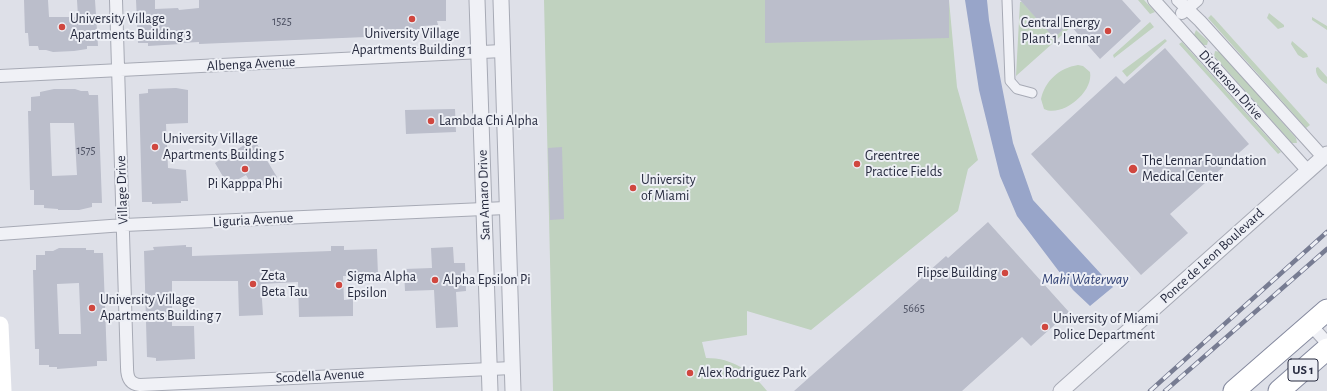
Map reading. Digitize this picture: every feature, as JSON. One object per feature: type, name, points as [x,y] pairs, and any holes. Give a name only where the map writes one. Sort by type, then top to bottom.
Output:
[{"type":"highway","name":"US 1","points":[[1234,391],[1327,310]]},
{"type":"highway","name":"US 1","points":[[1279,391],[1327,348]]},
{"type":"main road","points":[[0,325],[2,391]]},
{"type":"street","name":"Village Drive","points":[[116,0],[124,225],[127,367],[129,380]]},
{"type":"street","name":"San Amaro Drive","points":[[477,0],[480,53],[490,391]]},
{"type":"street","name":"San Amaro Drive","points":[[501,0],[506,208],[513,391]]},
{"type":"street","points":[[1008,0],[1010,81],[1017,89],[1032,93]]},
{"type":"street","name":"Dickenson Drive","points":[[1154,0],[1308,171]]},
{"type":"street","name":"Dickenson Drive","points":[[1178,0],[1325,155]]},
{"type":"street","points":[[1174,21],[1197,0]]},
{"type":"street","name":"Albenga Avenue","points":[[0,76],[502,51]]},
{"type":"street","name":"Ponce de Leon Boulevard","points":[[1061,391],[1325,155]]},
{"type":"street","name":"Liguria Avenue","points":[[0,234],[124,225],[506,208]]},
{"type":"street","points":[[1310,324],[1327,343]]},
{"type":"street","name":"Scodella Avenue","points":[[129,380],[140,385],[512,368]]},
{"type":"green space","points":[[544,0],[765,0],[765,2],[831,0],[949,0],[957,87],[978,160],[968,169],[958,211],[811,330],[747,311],[747,335],[702,342],[706,358],[725,360],[741,367],[755,377],[767,391],[553,391]]},
{"type":"green space","points":[[1138,0],[1144,0],[1155,12],[1150,14]]},
{"type":"green space","points":[[1020,2],[1022,2],[1054,37],[1069,25],[1071,27],[1016,76]]},
{"type":"green space","points":[[1269,13],[1284,25],[1284,27],[1278,29],[1267,18]]},
{"type":"green space","points":[[1211,15],[1310,125],[1306,128],[1208,18]]},
{"type":"green space","points":[[1312,17],[1327,26],[1327,30],[1312,20]]},
{"type":"green space","points":[[1150,22],[1154,27],[1114,58],[1113,55]]},
{"type":"green space","points":[[1196,30],[1208,41],[1207,45],[1203,45],[1194,35]]},
{"type":"green space","points":[[1165,39],[1167,41],[1127,77],[1122,71]]},
{"type":"green space","points":[[1292,41],[1307,54],[1308,57],[1303,58],[1298,55],[1291,44]]},
{"type":"green space","points":[[1182,42],[1281,152],[1278,154],[1179,44]]},
{"type":"green space","points":[[1215,51],[1220,52],[1296,138],[1297,143],[1292,143],[1214,56]]},
{"type":"green space","points":[[1078,65],[1083,66],[1090,72],[1090,80],[1082,95],[1068,107],[1051,111],[1044,109],[1041,99],[1049,81],[1059,72]]},
{"type":"green space","points":[[1318,67],[1327,77],[1327,84],[1317,75],[1316,68]]},
{"type":"water","name":"Mahi Waterway","points":[[965,0],[987,0],[989,20],[1013,143],[1033,200],[1113,287],[1090,306],[1073,290],[1017,216],[1000,176],[979,90]]},
{"type":"building","name":"University Village Apartments Building 3","points":[[24,0],[48,0],[49,17],[78,17],[77,0],[95,0],[98,46],[87,46],[87,49],[74,51],[53,52],[39,50],[38,46],[29,46],[28,33],[25,33]]},
{"type":"building","points":[[136,0],[155,0],[155,9],[178,8],[179,10],[199,8],[199,0],[446,0],[446,21],[437,21],[438,25],[423,26],[423,29],[419,30],[419,32],[387,33],[366,37],[199,44],[199,42],[148,46],[148,43],[138,43]]},
{"type":"building","points":[[765,0],[949,0],[949,38],[765,43]]},
{"type":"building","name":"Central Energy Plant 1, Lennar","points":[[1020,0],[1122,0],[1141,21],[1100,59],[1069,24],[1054,38]]},
{"type":"building","name":"The Lennar Foundation Medical Center","points":[[1165,48],[1249,144],[1170,214],[1188,233],[1141,275],[1031,154],[1116,76],[1124,84]]},
{"type":"building","name":"University Village Apartments Building 5","points":[[176,88],[188,90],[188,123],[166,124],[168,168],[186,170],[188,201],[181,201],[181,203],[152,204],[152,202],[142,202],[139,94],[148,93],[148,89]]},
{"type":"building","points":[[54,89],[75,89],[88,91],[89,95],[98,95],[102,203],[92,203],[92,207],[79,210],[58,210],[44,208],[44,205],[34,205],[34,190],[30,190],[28,111],[31,111],[31,97],[40,96],[40,92]],"holes":[[[50,123],[74,123],[77,175],[52,176]]]},
{"type":"building","name":"Lambda Chi Alpha","points":[[455,109],[456,132],[406,134],[405,110]]},
{"type":"building","name":"Pi Kapppa Phi","points":[[254,139],[277,177],[255,190],[246,175],[228,185],[215,163]]},
{"type":"building","points":[[562,147],[564,219],[550,220],[548,148]]},
{"type":"building","points":[[988,222],[1069,312],[1031,346],[1022,337],[962,391],[794,391],[946,256],[948,258]]},
{"type":"building","points":[[186,245],[186,247],[192,247],[192,256],[331,251],[331,246],[344,246],[344,250],[377,249],[378,275],[343,276],[344,300],[353,299],[353,316],[299,317],[298,282],[261,284],[263,315],[239,316],[238,281],[172,281],[172,326],[194,326],[195,359],[156,361],[156,358],[147,357],[144,251],[154,250],[153,247]]},
{"type":"building","name":"Alpha Epsilon Pi","points":[[453,247],[454,263],[465,263],[466,291],[456,292],[458,327],[436,328],[434,290],[405,291],[404,269],[432,268],[431,248]]},
{"type":"building","name":"University Village Apartments Building 7","points":[[59,248],[86,248],[86,250],[94,250],[94,253],[103,253],[107,361],[97,361],[97,366],[57,369],[57,367],[49,367],[49,365],[39,365],[39,349],[35,349],[33,270],[36,270],[36,255],[45,255],[45,251],[53,251]],"holes":[[[79,283],[81,334],[59,334],[57,284]]]},
{"type":"railway","points":[[1150,391],[1327,232]]},
{"type":"railway","points":[[1165,391],[1327,249]]},
{"type":"place","name":"University Village Apartments Building 1","points":[[412,19]]},
{"type":"place","name":"University Village Apartments Building 3","points":[[62,27]]},
{"type":"place","name":"Central Energy Plant 1, Lennar","points":[[1108,31]]},
{"type":"place","name":"Lambda Chi Alpha","points":[[431,121]]},
{"type":"place","name":"University Village Apartments Building 5","points":[[155,147]]},
{"type":"place","name":"Greentree Practice Fields","points":[[857,164]]},
{"type":"place","name":"Pi Kapppa Phi","points":[[245,169]]},
{"type":"place","name":"The Lennar Foundation Medical Center","points":[[1133,169]]},
{"type":"place","name":"University of Miami","points":[[633,188]]},
{"type":"place","name":"Flipse Building","points":[[1005,273]]},
{"type":"place","name":"Alpha Epsilon Pi","points":[[435,280]]},
{"type":"place","name":"Zeta Beta Tau","points":[[253,284]]},
{"type":"place","name":"Sigma Alpha Epsilon","points":[[339,285]]},
{"type":"place","name":"University Village Apartments Building 7","points":[[92,308]]},
{"type":"place","name":"University of Miami Police Department","points":[[1045,327]]},
{"type":"place","name":"Alex Rodriguez Park","points":[[690,373]]}]
